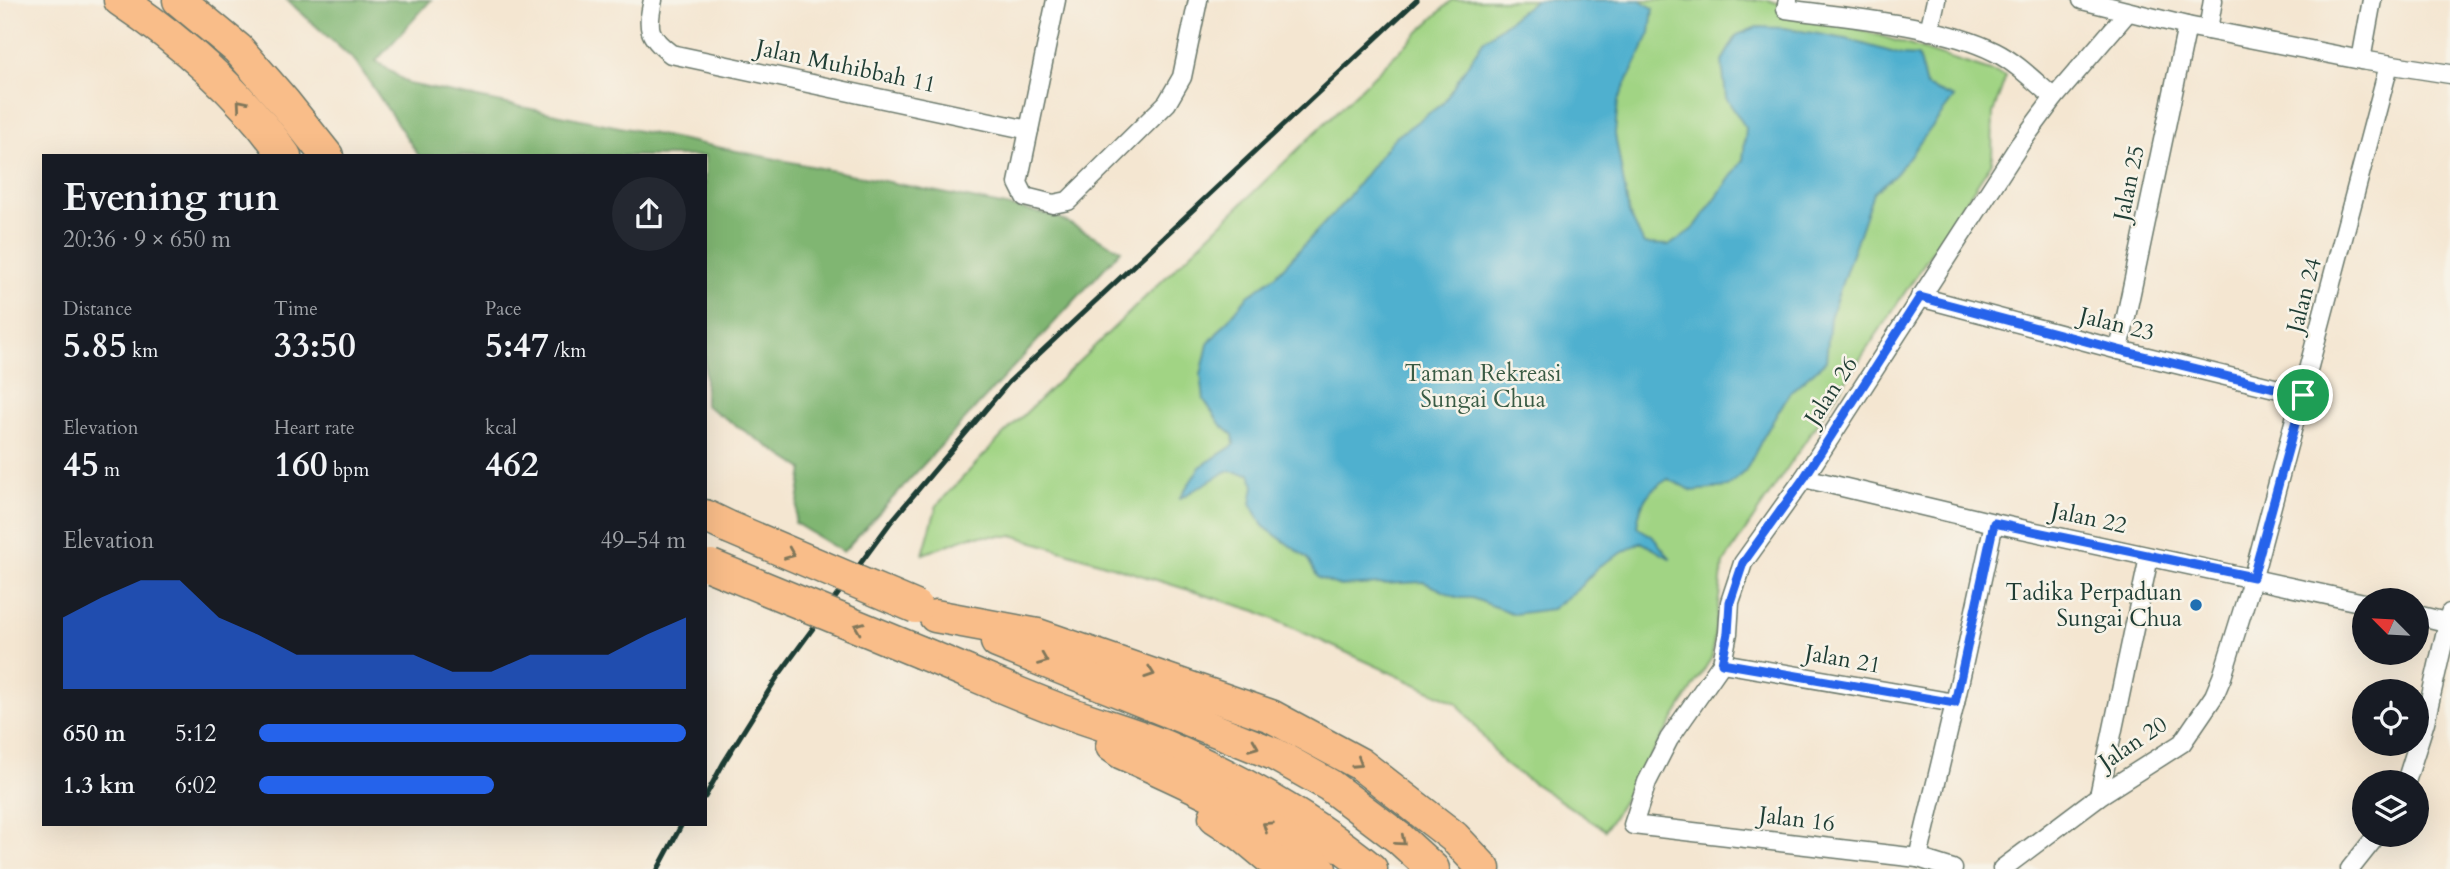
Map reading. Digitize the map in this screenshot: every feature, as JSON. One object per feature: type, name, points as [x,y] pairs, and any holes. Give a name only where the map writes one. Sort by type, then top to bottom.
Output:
[{"type":"highway","points":[[120,0],[188,52],[235,96],[283,154]]},
{"type":"highway","points":[[179,0],[238,50],[285,102],[325,154]]},
{"type":"highway","points":[[716,522],[926,612],[1274,754],[1329,785],[1399,838],[1433,869]]},
{"type":"highway","points":[[708,565],[1056,708],[1164,747],[1262,794],[1339,843],[1371,869]]},
{"type":"highway","points":[[926,612],[1038,635],[1271,716],[1360,764],[1454,837],[1484,869]]},
{"type":"highway","points":[[1056,708],[1241,834],[1283,869]]},
{"type":"highway","points":[[1122,753],[1207,790],[1237,807],[1281,836],[1321,869]]},
{"type":"street","name":"Jalan Muhibbah 11","points":[[653,0],[648,29],[656,43],[671,54],[1029,130]]},
{"type":"street","points":[[1056,0],[1018,183],[1025,197],[1039,203],[1053,204],[1068,201],[1167,103],[1182,77],[1198,0]]},
{"type":"street","points":[[1929,30],[1936,0]]},
{"type":"street","points":[[2082,0],[2187,26],[2361,60],[2450,74]]},
{"type":"street","points":[[2208,30],[2213,0]]},
{"type":"street","points":[[2361,60],[2371,0]]},
{"type":"street","points":[[1787,5],[1929,30],[1995,52],[2054,98]]},
{"type":"street","name":"Jalan 26","points":[[1633,825],[1647,782],[1669,739],[1722,663],[1730,602],[1743,563],[1804,478],[2020,144],[2054,98],[2128,12]]},
{"type":"street","name":"Jalan 25","points":[[2119,350],[2187,26]]},
{"type":"street","name":"Jalan 24","points":[[2253,577],[2389,65]]},
{"type":"street","name":"Jalan 23","points":[[1920,297],[2303,395]]},
{"type":"street","name":"Jalan 22","points":[[1804,478],[1994,523],[2352,600]]},
{"type":"street","points":[[1918,858],[1994,523]]},
{"type":"street","points":[[2099,796],[2149,557]]},
{"type":"street","name":"Jalan 20","points":[[2002,869],[2099,796],[2182,743],[2214,696],[2253,577]]},
{"type":"street","points":[[2410,770],[2425,722],[2449,620],[2429,617]]},
{"type":"street","name":"Jalan 21","points":[[1722,663],[1955,703]]},
{"type":"street","name":"Jalan 16","points":[[1633,825],[1918,858],[1953,869]]},
{"type":"street","points":[[2350,869],[2367,847]]},
{"type":"green space","points":[[287,0],[431,0],[376,61],[409,84],[1055,216],[1121,250],[843,552],[795,523],[803,469],[707,406],[707,154],[418,154],[356,62]]},
{"type":"green space","name":"Taman Rekreasi Sungai Chua","points":[[1452,0],[1768,0],[2006,76],[1993,113],[1992,162],[1723,564],[1712,657],[1605,830],[1504,764],[1457,703],[1256,611],[1015,536],[971,536],[923,554],[937,505],[1004,434]]},
{"type":"water","points":[[1535,0],[1640,0],[1653,8],[1650,33],[1618,101],[1615,134],[1629,213],[1644,244],[1670,245],[1694,228],[1743,160],[1746,128],[1726,98],[1722,61],[1737,35],[1757,27],[1785,28],[1846,39],[1902,55],[1918,56],[1926,86],[1954,98],[1895,175],[1873,193],[1830,318],[1826,361],[1790,392],[1745,472],[1727,487],[1693,491],[1668,479],[1646,498],[1637,527],[1652,536],[1671,559],[1641,542],[1599,566],[1578,589],[1552,609],[1514,614],[1472,598],[1458,598],[1424,582],[1340,586],[1318,578],[1307,558],[1263,526],[1251,503],[1254,486],[1250,474],[1227,471],[1179,499],[1200,467],[1234,445],[1233,435],[1221,425],[1204,400],[1201,375],[1208,344],[1247,297],[1276,275],[1344,202],[1392,140],[1443,103],[1483,41]]},
{"type":"railway","points":[[707,793],[778,676],[890,523],[1009,382],[1417,0]]},
{"type":"railway","points":[[658,869],[681,826]]},
{"type":"place","name":"Tadika Perpaduan Sungai Chua","points":[[2196,605]]},
{"type":"route","points":[[1920,297],[2303,395],[2253,577],[1994,523],[1955,703],[1722,663],[1730,602],[1743,563],[1804,478],[1920,297]]}]
